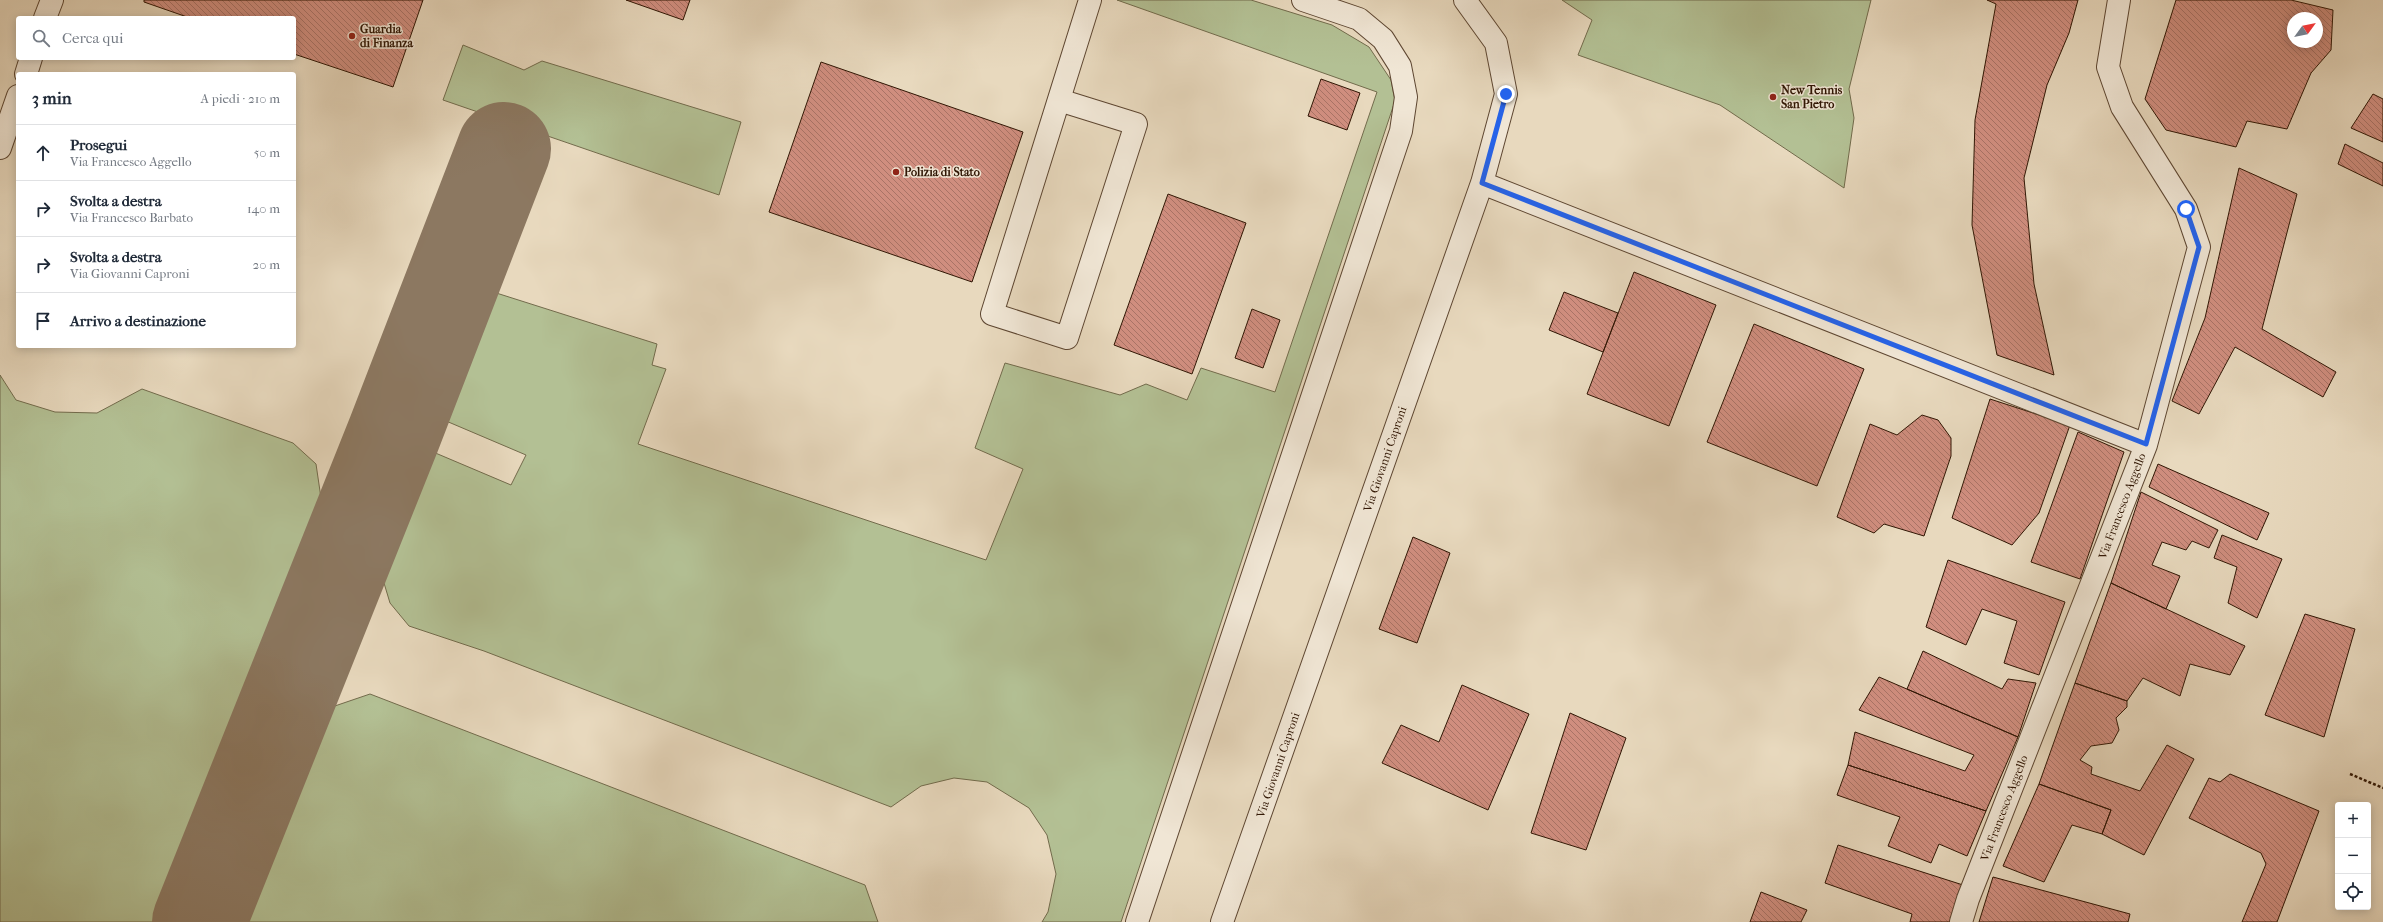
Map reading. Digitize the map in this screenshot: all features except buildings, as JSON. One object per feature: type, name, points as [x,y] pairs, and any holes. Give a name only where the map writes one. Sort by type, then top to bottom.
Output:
[{"type":"street","points":[[46,16],[52,0]]},
{"type":"street","points":[[1059,100],[1136,124],[1067,338],[992,314],[1090,0]]},
{"type":"street","points":[[1137,922],[1401,131],[1406,97],[1400,66],[1383,39],[1359,18],[1303,0]]},
{"type":"street","name":"Via Giovanni Caproni","points":[[1222,922],[1482,183],[1506,94],[1496,43],[1465,0]]},
{"type":"street","name":"Via Francesco Aggello","points":[[1961,922],[1971,891],[2146,444],[2199,247],[2186,209],[2122,107],[2108,67],[2119,0]]},
{"type":"street","points":[[27,72],[30,60]]},
{"type":"street","points":[[0,148],[16,102]]},
{"type":"street","points":[[1482,183],[2146,444]]},
{"type":"path","points":[[2350,774],[2383,788]]},
{"type":"green space","points":[[1117,0],[1251,0],[1332,25],[1369,47],[1391,80],[1395,101],[1121,922],[1042,922],[1048,912],[1056,874],[1047,835],[1029,808],[987,782],[954,778],[921,786],[891,807],[484,651],[409,626],[390,603],[381,573],[426,449],[511,485],[526,455],[439,418],[490,291],[657,344],[652,365],[666,369],[638,444],[986,560],[1023,469],[975,448],[1005,363],[1120,395],[1146,384],[1187,400],[1201,368],[1275,392],[1377,92]]},
{"type":"green space","name":"New Tennis San Pietro","points":[[1562,0],[1871,0],[1849,89],[1854,118],[1844,188],[1720,105],[1578,55],[1592,20]]},
{"type":"green space","points":[[463,45],[524,70],[542,61],[741,122],[719,195],[443,100]]},
{"type":"green space","points":[[0,375],[16,400],[55,412],[97,413],[142,389],[293,443],[316,464],[321,498],[154,922],[0,922]]},
{"type":"green space","points":[[370,694],[865,885],[878,922],[244,922],[326,709]]},
{"type":"taxiway","points":[[199,922],[394,434],[504,149]]},
{"type":"place","name":"Guardia di Finanza","points":[[352,36]]},
{"type":"place","name":"New Tennis San Pietro","points":[[1773,97]]},
{"type":"place","name":"Polizia di Stato","points":[[896,172]]},
{"type":"route","points":[[1506,94],[1482,183],[2146,444],[2199,247],[2186,209]]}]
